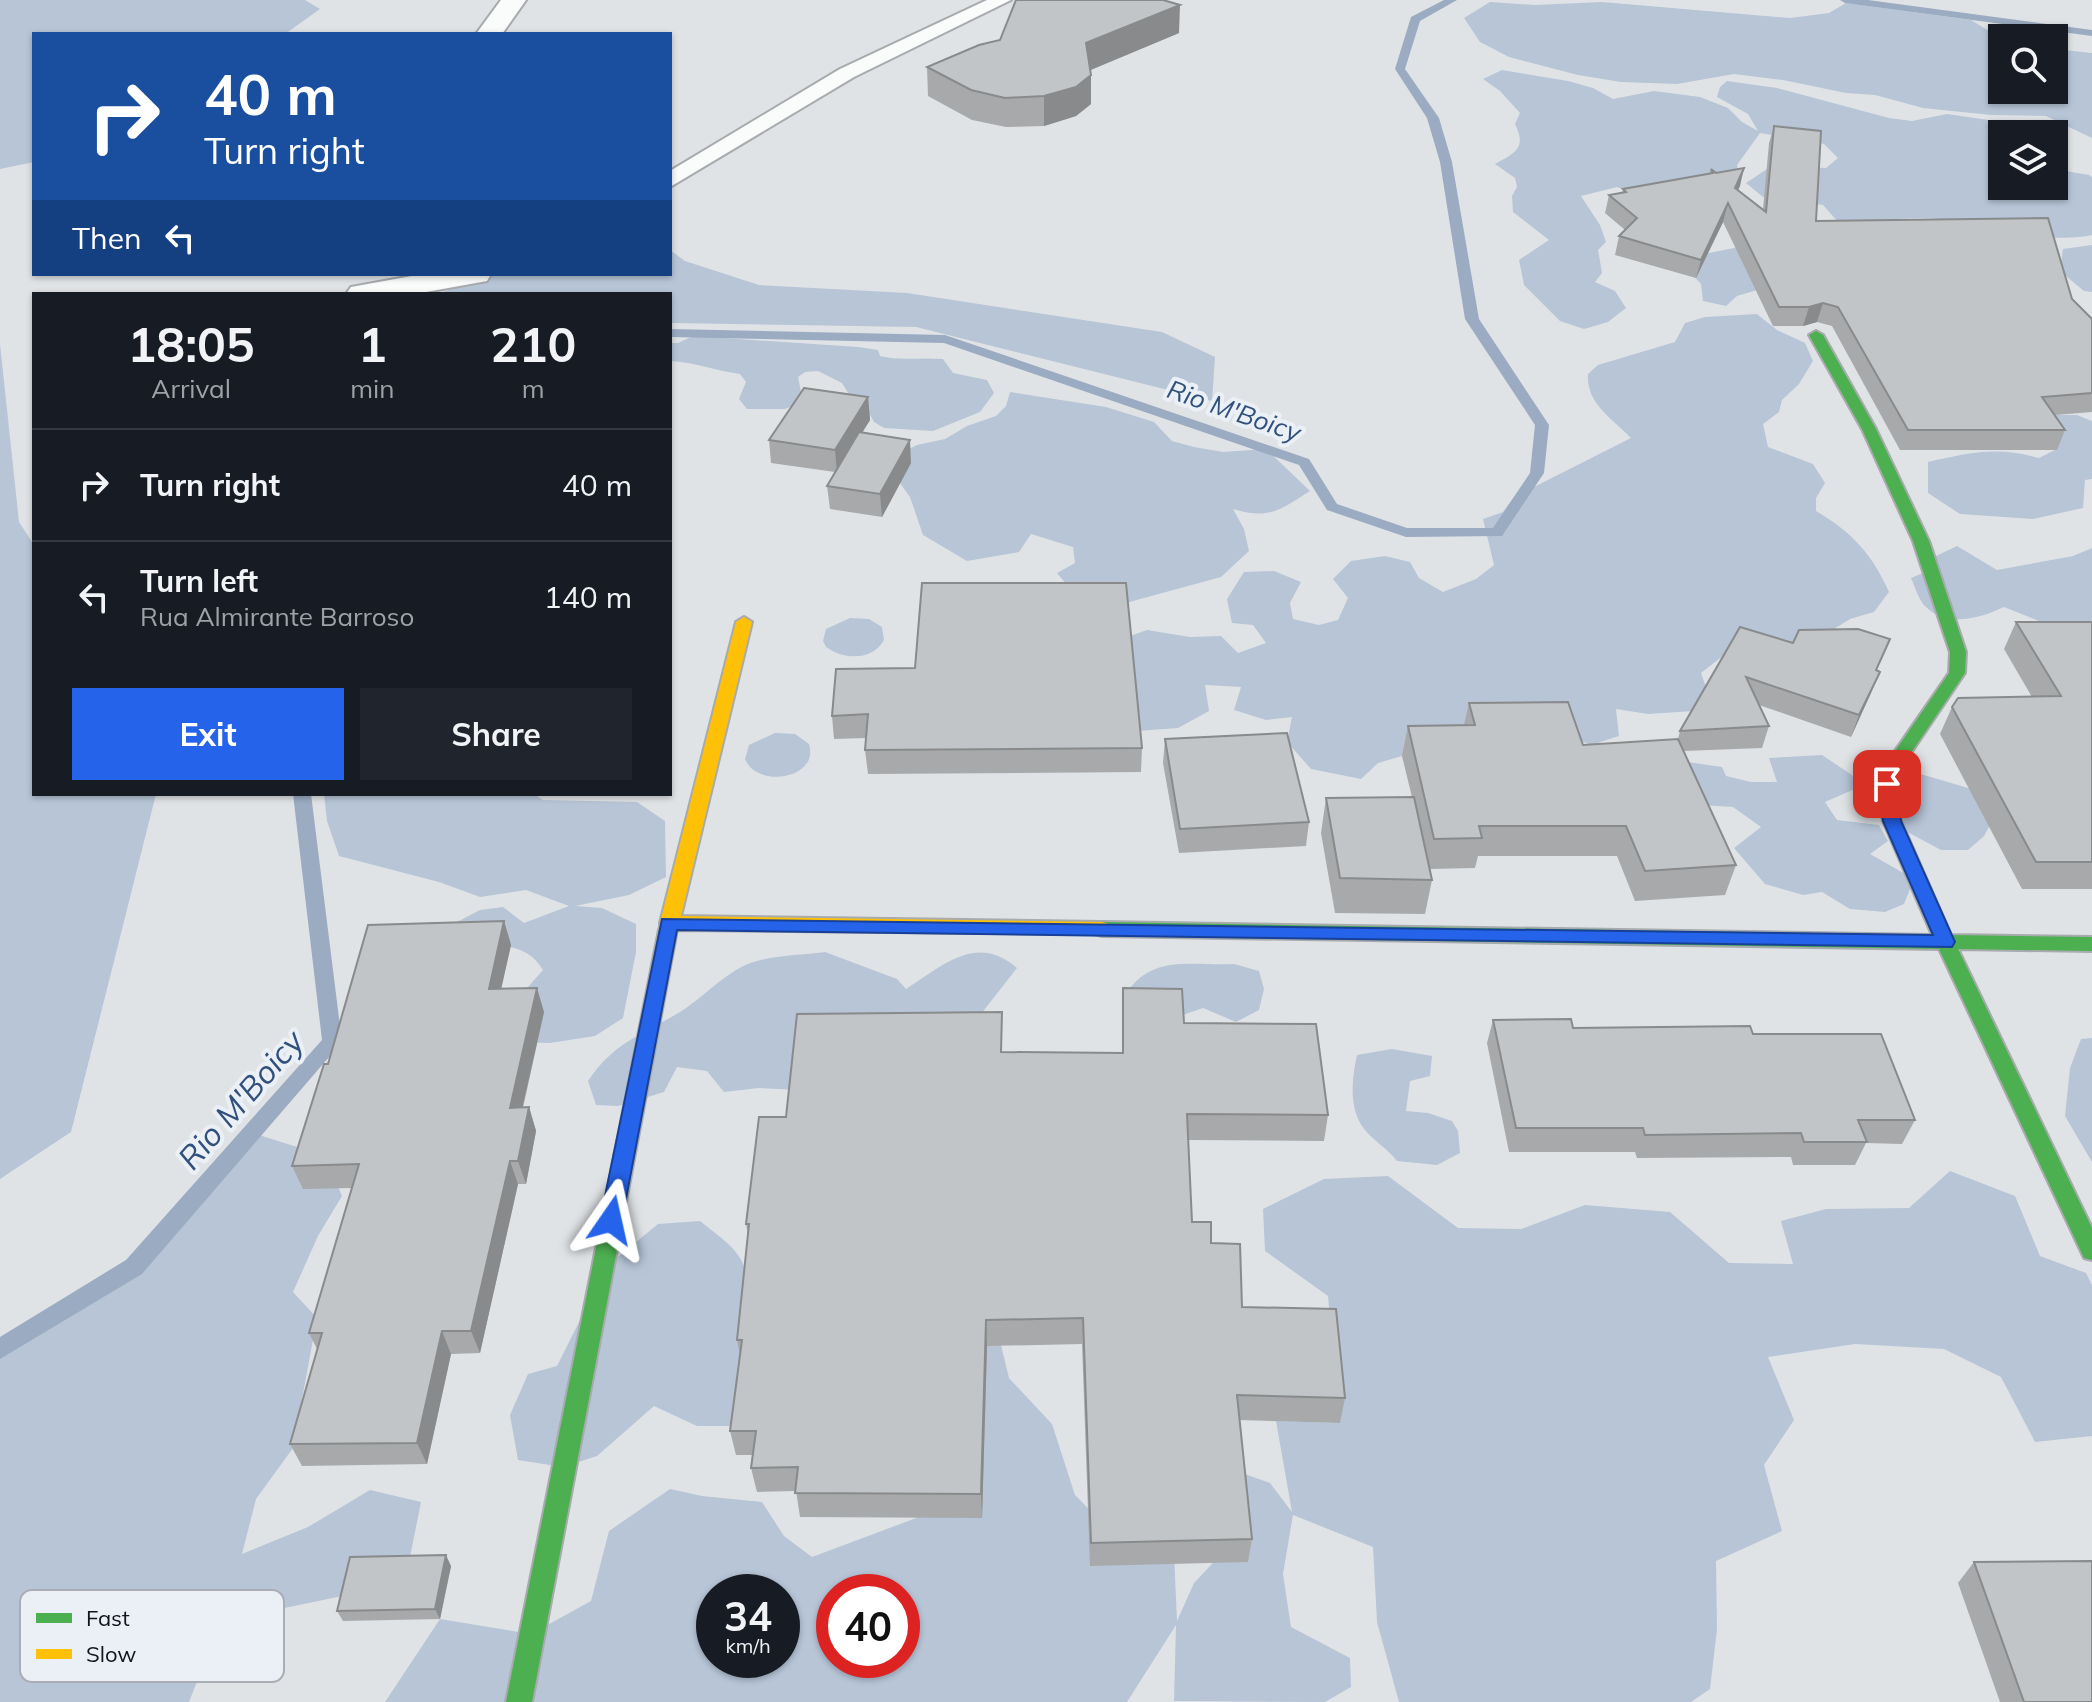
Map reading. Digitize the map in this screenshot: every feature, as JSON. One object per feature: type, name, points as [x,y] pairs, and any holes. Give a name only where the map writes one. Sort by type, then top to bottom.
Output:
[{"type":"street","points":[[490,32],[514,0]]},
{"type":"street","points":[[373,292],[465,276]]},
{"type":"street","points":[[1816,335],[1869,429],[1921,541],[1958,652],[1957,673],[1901,755],[1887,784],[1892,821],[1945,942],[2092,1251]]},
{"type":"street","points":[[519,1702],[669,923],[744,622]]},
{"type":"street","points":[[669,923],[2092,944]]},
{"type":"lane","points":[[672,179],[847,73],[1002,0]]},
{"type":"shaded area","points":[[0,0],[305,0],[320,9],[288,32],[32,32],[32,162],[0,169]]},
{"type":"shaded area","points":[[1490,2],[1535,5],[1602,2],[1790,18],[1829,13],[1846,3],[1971,20],[1988,30],[1988,104],[2068,104],[2068,50],[2092,53],[2092,138],[2068,127],[2068,120],[1923,108],[1875,95],[1846,93],[1783,80],[1734,74],[1677,84],[1621,82],[1578,75],[1509,57],[1480,42],[1464,18]]},
{"type":"shaded area","points":[[1502,70],[1568,81],[1593,88],[1613,99],[1654,91],[1700,97],[1728,108],[1742,122],[1758,131],[1748,114],[1717,97],[1720,87],[1727,81],[1777,88],[1889,118],[1912,121],[1947,114],[1989,120],[1988,200],[2068,200],[2068,171],[2089,175],[2092,177],[2092,235],[2036,236],[1928,218],[1840,224],[1823,205],[1763,197],[1746,183],[1773,165],[1826,168],[1838,158],[1824,144],[1760,133],[1737,165],[1739,176],[1635,194],[1617,187],[1581,196],[1600,225],[1606,242],[1598,250],[1602,273],[1595,282],[1615,291],[1626,308],[1608,322],[1584,329],[1560,321],[1524,285],[1519,260],[1549,240],[1513,212],[1512,196],[1517,187],[1515,178],[1495,164],[1517,149],[1520,139],[1515,124],[1520,113],[1500,91],[1483,79]]},
{"type":"shaded area","points":[[1749,245],[1781,283],[1737,296],[1726,306],[1703,301],[1701,284],[1685,267],[1699,255]]},
{"type":"shaded area","points":[[2092,245],[2092,292],[2084,291],[2060,271],[2063,249]]},
{"type":"shaded area","points":[[672,251],[685,261],[759,285],[907,293],[1162,332],[1215,357],[1212,401],[916,327],[672,323],[672,292],[443,292],[492,276],[672,276]]},
{"type":"shaded area","points":[[1757,314],[1777,330],[1805,343],[1813,361],[1799,384],[1782,400],[1779,412],[1763,424],[1768,447],[1813,464],[1825,483],[1816,498],[1816,511],[1860,545],[1889,592],[1874,612],[1850,619],[1780,663],[1733,648],[1701,673],[1709,696],[1693,711],[1648,714],[1616,709],[1619,736],[1591,745],[1560,732],[1433,747],[1378,763],[1361,779],[1311,769],[1287,742],[1292,717],[1266,720],[1234,710],[1241,687],[1205,685],[1209,711],[1178,728],[1137,731],[1096,648],[1147,630],[1190,637],[1221,636],[1238,653],[1266,643],[1253,625],[1232,623],[1227,599],[1244,572],[1274,571],[1301,582],[1290,603],[1293,619],[1319,625],[1338,620],[1348,598],[1333,579],[1351,561],[1385,556],[1410,562],[1419,578],[1443,592],[1476,579],[1494,565],[1483,519],[1503,512],[1514,497],[1631,438],[1596,402],[1588,385],[1588,374],[1598,365],[1675,342],[1685,323],[1705,317]]},
{"type":"shaded area","points":[[693,336],[858,347],[878,350],[880,356],[887,357],[943,359],[953,373],[987,380],[994,393],[980,412],[933,431],[884,428],[874,422],[868,411],[855,404],[842,383],[818,371],[805,372],[798,377],[803,402],[785,409],[747,409],[739,399],[746,382],[740,374],[672,361],[672,343]]},
{"type":"shaded area","points":[[0,344],[19,522],[32,542],[32,796],[155,796],[71,1132],[0,1179]]},
{"type":"shaded area","points":[[1010,392],[1106,407],[1154,422],[1172,441],[1194,447],[1223,452],[1266,449],[1310,491],[1274,511],[1256,514],[1233,509],[1244,529],[1249,551],[1221,577],[1122,604],[1072,591],[1057,573],[1075,563],[1073,547],[1031,534],[1019,552],[967,561],[923,535],[910,497],[900,483],[897,455],[917,445],[945,439],[967,426],[996,416],[1006,406]]},
{"type":"shaded area","points":[[2051,415],[2077,415],[2092,421],[2092,479],[2085,480],[2083,508],[2033,519],[1960,514],[1928,493],[1928,462],[1996,452],[2039,458],[2057,449]]},
{"type":"shaded area","points":[[1957,546],[1997,570],[2073,556],[2092,548],[2092,627],[2061,630],[2004,607],[1964,619],[1934,613],[1921,601],[1911,578],[1930,570],[1936,556]]},
{"type":"shaded area","points":[[850,618],[869,619],[882,627],[884,640],[879,647],[865,655],[849,656],[826,647],[823,641],[826,629]]},
{"type":"shaded area","points":[[775,733],[795,734],[809,744],[810,756],[797,772],[773,777],[752,768],[745,759],[749,745]]},
{"type":"shaded area","points":[[1822,755],[1852,775],[1857,788],[1825,802],[1837,820],[1879,825],[1888,841],[1870,854],[1914,879],[1904,904],[1885,912],[1850,909],[1822,892],[1803,895],[1765,884],[1734,848],[1761,827],[1733,807],[1700,805],[1687,762],[1722,767],[1726,776],[1751,782],[1777,782],[1769,758]]},
{"type":"shaded area","points":[[1917,773],[1975,790],[1990,825],[1984,836],[1968,850],[1941,850],[1898,827],[1902,782]]},
{"type":"shaded area","points":[[324,796],[537,796],[543,800],[637,802],[665,821],[666,877],[629,895],[575,906],[602,908],[636,924],[636,952],[623,1018],[595,1036],[550,1043],[519,1042],[520,996],[543,970],[535,959],[515,948],[453,946],[455,923],[480,910],[503,907],[524,923],[569,906],[526,890],[480,897],[439,882],[339,856],[327,821]]},
{"type":"shaded area","points":[[825,952],[897,979],[906,989],[960,956],[974,953],[988,953],[1017,968],[977,1019],[800,1090],[759,1088],[724,1092],[707,1071],[677,1067],[664,1092],[618,1106],[596,1105],[588,1081],[608,1057],[630,1040],[690,1006],[726,976],[746,965],[773,957]]},
{"type":"shaded area","points":[[1187,964],[1234,964],[1259,971],[1264,989],[1259,1010],[1236,1022],[1203,1008],[1180,1016],[1124,997],[1134,983],[1159,968]]},
{"type":"shaded area","points":[[2092,1038],[2092,1162],[2065,1116],[2070,1068],[2081,1039]]},
{"type":"shaded area","points":[[1392,1049],[1432,1056],[1430,1076],[1410,1081],[1406,1111],[1428,1113],[1452,1121],[1458,1131],[1460,1153],[1437,1165],[1397,1161],[1365,1130],[1356,1113],[1353,1084],[1357,1055]]},
{"type":"shaded area","points":[[252,1133],[326,1156],[342,1196],[318,1236],[293,1292],[317,1318],[293,1448],[256,1499],[242,1554],[308,1527],[370,1490],[421,1502],[410,1557],[352,1594],[284,1608],[284,1590],[20,1590],[20,1682],[197,1682],[189,1702],[0,1702],[0,1349],[134,1267]]},
{"type":"shaded area","points":[[1950,1171],[2015,1196],[2040,1256],[2086,1273],[2092,1285],[2092,1436],[2035,1442],[2001,1377],[1944,1349],[1855,1344],[1768,1357],[1794,1420],[1764,1465],[1782,1531],[1716,1561],[1717,1629],[1710,1689],[1691,1702],[1399,1702],[1377,1622],[1373,1547],[1293,1515],[1283,1574],[1291,1627],[1350,1658],[1351,1687],[1325,1702],[1174,1701],[1176,1625],[1127,1702],[385,1702],[440,1619],[531,1634],[591,1601],[609,1531],[670,1489],[702,1496],[762,1502],[784,1536],[812,1557],[935,1511],[915,1271],[1001,1345],[1009,1378],[1052,1424],[1075,1495],[1126,1547],[1174,1553],[1177,1621],[1194,1583],[1226,1549],[1239,1472],[1270,1483],[1292,1512],[1276,1421],[1339,1423],[1328,1296],[1265,1251],[1263,1209],[1324,1179],[1388,1176],[1458,1228],[1521,1229],[1585,1205],[1670,1212],[1729,1263],[1793,1264],[1781,1221],[1826,1209],[1909,1208]]},
{"type":"shaded area","points":[[700,1221],[736,1252],[746,1277],[747,1318],[739,1426],[697,1426],[654,1406],[597,1456],[563,1467],[518,1460],[510,1415],[528,1374],[557,1366],[607,1266],[658,1224]]},
{"type":"building","points":[[1016,0],[1163,0],[1180,5],[1086,43],[1091,75],[1076,87],[1044,96],[1005,98],[971,90],[927,67],[979,45],[1000,40]]},
{"type":"building","points":[[1774,126],[1821,131],[1816,221],[2048,218],[2072,299],[2092,319],[2092,393],[2042,397],[2065,430],[1908,430],[1838,307],[1823,303],[1809,307],[1779,307],[1728,203],[1701,260],[1619,236],[1637,218],[1609,195],[1626,192],[1623,189],[1713,173],[1711,169],[1716,173],[1744,168],[1735,188],[1766,212]]},
{"type":"building","points":[[804,388],[868,397],[835,450],[769,440]]},
{"type":"building","points":[[859,432],[910,440],[880,494],[827,486]]},
{"type":"building","points":[[922,583],[1126,583],[1142,748],[865,750],[868,714],[832,716],[836,669],[915,668]]},
{"type":"building","points":[[2016,622],[2092,622],[2092,862],[2036,862],[1952,707],[1958,698],[2061,696]]},
{"type":"building","points":[[1740,627],[1793,643],[1799,630],[1858,629],[1890,639],[1876,670],[1880,672],[1859,715],[1746,677],[1769,726],[1680,731]]},
{"type":"building","points":[[1568,702],[1583,745],[1678,739],[1736,865],[1645,871],[1626,826],[1479,826],[1482,838],[1434,839],[1408,726],[1475,725],[1469,703]]},
{"type":"building","points":[[1287,733],[1309,822],[1180,829],[1165,739]]},
{"type":"building","points":[[1414,797],[1432,880],[1340,878],[1326,798]]},
{"type":"building","points":[[504,921],[489,989],[537,988],[510,1108],[529,1107],[518,1161],[510,1161],[471,1331],[442,1331],[417,1443],[290,1444],[322,1333],[309,1333],[359,1164],[292,1166],[324,1064],[328,1064],[368,925]]},
{"type":"building","points":[[1123,988],[1182,989],[1184,1023],[1316,1024],[1328,1115],[1187,1114],[1192,1222],[1211,1222],[1211,1243],[1240,1244],[1242,1307],[1336,1309],[1345,1398],[1237,1395],[1252,1539],[1091,1543],[1083,1318],[986,1320],[981,1494],[795,1493],[798,1467],[751,1468],[756,1431],[730,1431],[742,1340],[737,1340],[749,1224],[746,1224],[759,1117],[786,1117],[797,1014],[1002,1012],[1001,1052],[1123,1053]]},
{"type":"building","points":[[1571,1019],[1573,1028],[1750,1026],[1753,1034],[1881,1034],[1915,1120],[1858,1120],[1867,1142],[1804,1142],[1801,1133],[1645,1135],[1643,1128],[1516,1128],[1493,1020]]},
{"type":"building","points":[[446,1555],[435,1609],[337,1611],[350,1557]]},
{"type":"building","points":[[2092,1561],[2092,1702],[2024,1702],[1974,1562]]},
{"type":"waterway","name":"Rio M'Boicy","points":[[672,333],[945,339],[1304,462],[1332,507],[1406,532],[1497,533],[1537,473],[1542,425],[1472,319],[1446,162],[1433,118],[1400,69],[1415,19],[1452,0]]},
{"type":"waterway","name":"Rio M'Boicy","points":[[1845,0],[2092,33]]},
{"type":"waterway","name":"Rio M'Boicy","points":[[0,1349],[134,1267],[332,1042],[302,796]]},
{"type":"traffic: fast","points":[[1816,335],[1869,429],[1921,541],[1958,652],[1957,673],[1901,755],[1887,784],[1892,821],[1945,942],[2092,1251]]},
{"type":"traffic: fast","points":[[1102,929],[2092,944]]},
{"type":"traffic: fast","points":[[519,1702],[668,930]]},
{"type":"traffic: slow","points":[[668,930],[744,622]]},
{"type":"traffic: slow","points":[[669,923],[1102,929]]},
{"type":"route","points":[[611,1220],[669,923],[1945,942],[1892,821],[1887,784]]}]
